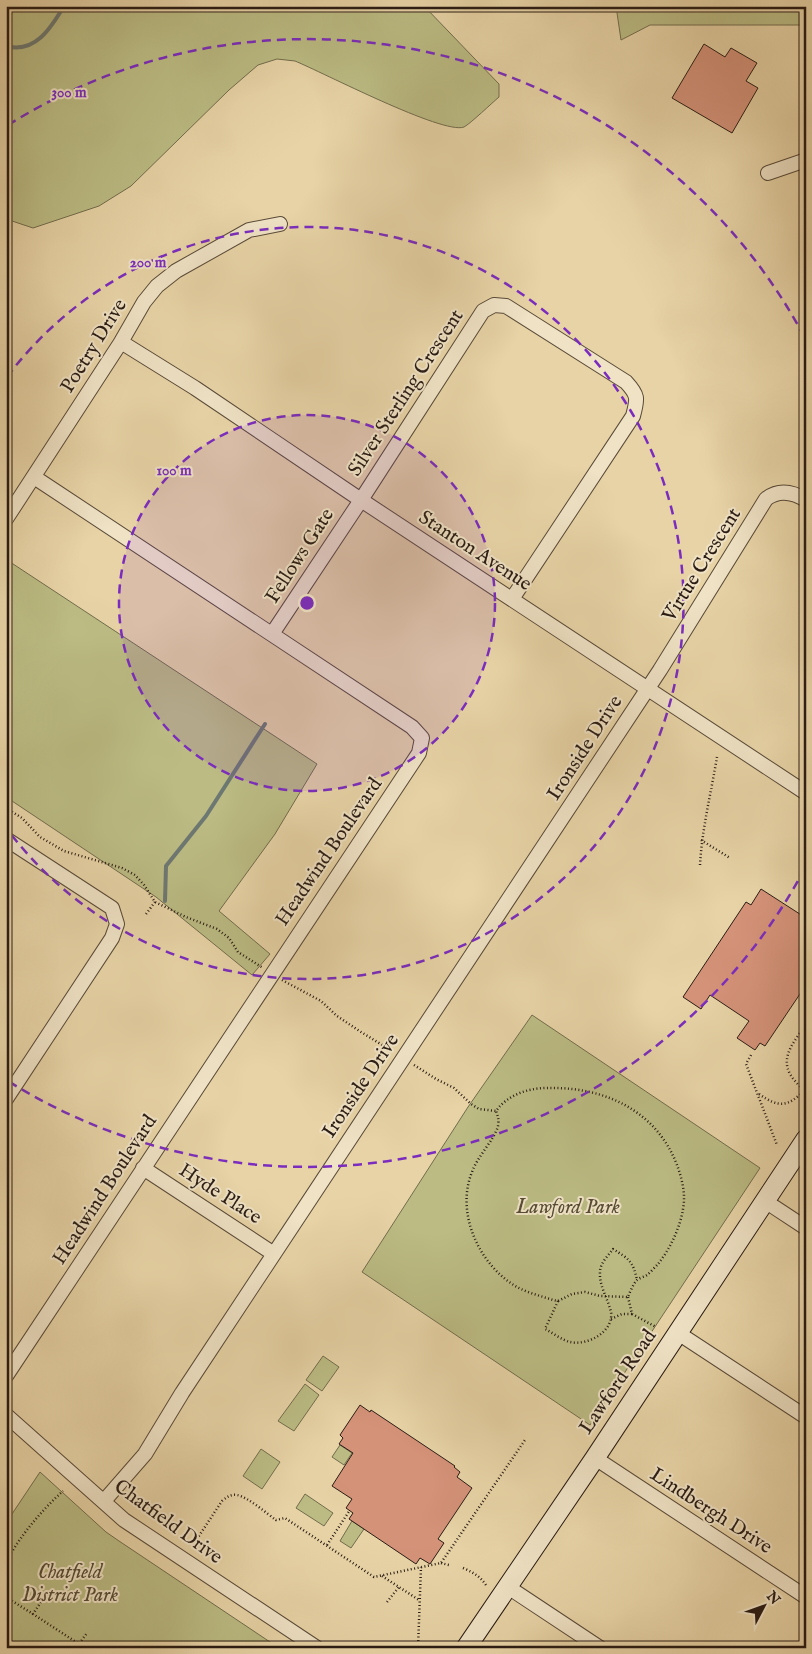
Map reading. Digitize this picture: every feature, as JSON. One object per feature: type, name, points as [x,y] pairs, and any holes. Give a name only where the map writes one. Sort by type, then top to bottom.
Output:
[{"type":"street","points":[[768,173],[806,160]]},
{"type":"street","name":"Poetry Drive","points":[[6,519],[121,342],[144,302],[157,286],[176,271],[249,230],[280,224]]},
{"type":"street","name":"Silver Sterling Crescent","points":[[361,500],[483,311],[494,305],[506,306],[626,382],[638,401],[633,416],[512,599]]},
{"type":"street","name":"Stanton Avenue","points":[[121,342],[195,388],[648,689],[804,787]]},
{"type":"street","name":"Headwind Boulevard","points":[[6,1376],[419,753],[422,738],[412,727],[34,477]]},
{"type":"street","name":"Virtue Crescent","points":[[648,689],[766,499],[773,494],[781,492],[798,495],[806,500]]},
{"type":"street","name":"Fellows Gate","points":[[272,634],[361,500]]},
{"type":"street","name":"Ironside Drive","points":[[104,1501],[145,1454],[182,1393],[648,689]]},
{"type":"street","points":[[6,840],[112,908],[117,924],[112,938],[6,1098]]},
{"type":"street","name":"Lawford Road","points":[[466,1648],[595,1458],[806,1139]]},
{"type":"street","name":"Hyde Place","points":[[143,1168],[274,1254]]},
{"type":"street","points":[[765,1201],[806,1228]]},
{"type":"street","points":[[678,1333],[806,1418]]},
{"type":"street","name":"Chatfield Drive","points":[[6,1415],[124,1520],[317,1648]]},
{"type":"street","name":"Lindbergh Drive","points":[[595,1458],[806,1597]]},
{"type":"street","points":[[508,1587],[600,1648]]},
{"type":"path","points":[[700,865],[701,840],[717,757]]},
{"type":"path","points":[[6,808],[22,818],[40,837],[64,850],[122,868],[135,875],[155,902],[186,917],[217,928],[229,938],[238,952],[260,966]]},
{"type":"path","points":[[701,840],[730,858]]},
{"type":"path","points":[[146,914],[155,902]]},
{"type":"path","points":[[285,982],[321,1001],[337,1016],[393,1051]]},
{"type":"path","points":[[758,1093],[776,1104],[782,1104],[792,1101],[805,1092],[790,1074],[787,1062],[789,1050],[806,1024]]},
{"type":"path","points":[[751,1055],[746,1064],[777,1145]]},
{"type":"path","points":[[417,1067],[454,1088],[479,1109],[496,1111]]},
{"type":"path","points":[[628,1297],[607,1297],[585,1292],[572,1294],[558,1301],[553,1300],[517,1287],[495,1270],[486,1260],[477,1246],[472,1230],[467,1208],[468,1187],[478,1158],[498,1126],[496,1111],[502,1102],[522,1093],[543,1088],[570,1088],[604,1095],[619,1101],[650,1123],[663,1137],[672,1151],[682,1178],[684,1208],[680,1224],[668,1249],[647,1275],[637,1280],[628,1297],[632,1314]]},
{"type":"path","points":[[558,1301],[546,1329],[570,1342],[585,1342],[597,1337],[607,1329],[611,1319],[607,1297],[601,1284],[600,1271],[601,1264],[614,1249],[633,1264],[637,1280]]},
{"type":"path","points":[[611,1319],[622,1314],[632,1314],[656,1327]]},
{"type":"path","points":[[441,1563],[525,1440]]},
{"type":"path","points":[[6,1562],[26,1531],[63,1491]]},
{"type":"path","points":[[193,1545],[222,1501],[228,1496],[237,1495],[276,1520],[285,1518],[374,1577],[441,1563],[449,1565]]},
{"type":"path","points":[[327,1545],[350,1510]]},
{"type":"path","points":[[418,1648],[421,1567]]},
{"type":"path","points":[[463,1568],[482,1579],[486,1585]]},
{"type":"path","points":[[380,1575],[419,1600]]},
{"type":"path","points":[[387,1602],[399,1587]]},
{"type":"path","points":[[6,1596],[84,1648]]},
{"type":"path","points":[[33,1614],[41,1602]]},
{"type":"path","points":[[79,1644],[87,1633]]},
{"type":"green space","points":[[6,6],[424,6],[499,84],[499,97],[464,127],[452,127],[408,113],[295,61],[277,59],[258,65],[229,90],[131,186],[99,206],[33,228],[6,219]]},
{"type":"green space","points":[[616,6],[806,6],[806,25],[650,25],[621,40]]},
{"type":"green space","points":[[7,560],[317,764],[275,834],[219,911],[270,954],[252,975],[156,897],[6,797]]},
{"type":"green space","name":"Lawford Park","points":[[532,1015],[760,1168],[590,1425],[362,1272],[468,1107]]},
{"type":"green space","points":[[323,1356],[339,1367],[322,1391],[306,1380]]},
{"type":"green space","points":[[305,1384],[319,1395],[294,1431],[278,1421]]},
{"type":"green space","points":[[340,1445],[352,1453],[344,1465],[332,1457]]},
{"type":"green space","points":[[261,1449],[280,1462],[262,1489],[243,1476]]},
{"type":"green space","name":"Chatfield District Park","points":[[40,1472],[106,1532],[279,1648],[6,1648],[6,1523]]},
{"type":"green space","points":[[305,1494],[333,1513],[324,1526],[296,1508]]},
{"type":"green space","points":[[352,1521],[364,1529],[351,1548],[340,1541]]},
{"type":"building","points":[[704,44],[725,57],[731,48],[757,63],[746,81],[758,88],[732,133],[672,98]]},
{"type":"building","points":[[761,889],[806,918],[806,985],[765,1046],[760,1043],[755,1050],[737,1038],[749,1021],[710,995],[701,1009],[683,997],[746,902],[751,905]]},
{"type":"building","points":[[360,1405],[370,1412],[371,1410],[455,1466],[460,1472],[457,1477],[472,1488],[438,1539],[444,1543],[430,1564],[420,1558],[416,1564],[349,1519],[353,1513],[346,1508],[352,1499],[332,1486],[353,1453],[339,1444],[343,1438],[340,1435]]},
{"type":"waterway","points":[[6,46],[16,47],[34,43],[54,23],[64,6]]},
{"type":"waterway","points":[[165,901],[166,866],[206,816],[265,724]]}]
